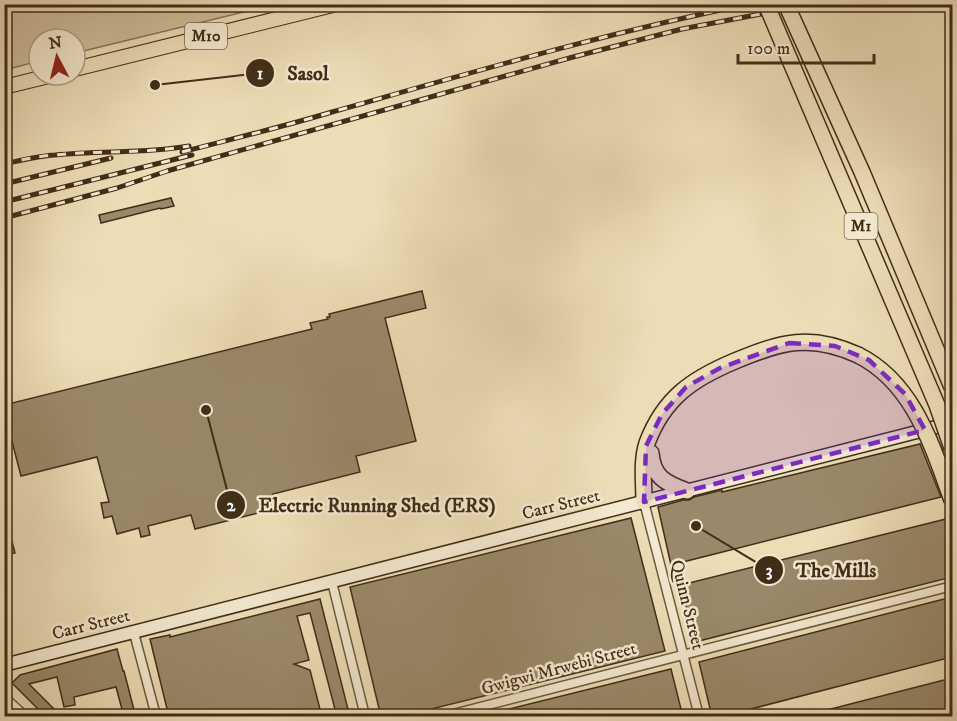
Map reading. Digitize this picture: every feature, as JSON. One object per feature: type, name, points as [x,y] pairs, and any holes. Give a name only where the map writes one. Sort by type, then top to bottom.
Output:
[{"type":"highway","name":"M1","points":[[766,4],[938,405],[952,448]]},
{"type":"highway","name":"M1","points":[[786,4],[862,172],[952,387]]},
{"type":"highway","points":[[644,502],[645,456],[650,438],[677,394],[720,368],[760,351],[789,343],[806,342],[835,346],[858,355],[894,381],[912,406],[932,447],[952,500]]},
{"type":"highway","points":[[650,438],[654,470],[671,485],[687,491]]},
{"type":"main road","name":"M10","points":[[87,66],[338,4]]},
{"type":"main road","points":[[4,87],[27,81]]},
{"type":"street","name":"Carr Street","points":[[4,665],[135,636],[332,582],[952,423]]},
{"type":"street","points":[[932,428],[952,510]]},
{"type":"street","name":"Quinn Street","points":[[644,502],[699,717]]},
{"type":"street","points":[[332,582],[365,717]]},
{"type":"street","name":"Gwigwi Mrwebi Street","points":[[445,717],[952,586]]},
{"type":"street","points":[[135,636],[156,717]]},
{"type":"street","points":[[4,697],[25,717]]},
{"type":"highlighted area","points":[[789,343],[835,346],[869,360],[905,394],[925,430],[644,502],[646,446],[662,414],[686,387],[720,368]]},
{"type":"shaded area","points":[[5,4],[272,5],[87,50],[87,27],[27,27],[27,64],[5,70]]},
{"type":"building","points":[[171,198],[174,206],[101,223],[99,215]]},
{"type":"building","points":[[422,291],[426,308],[385,318],[416,441],[356,456],[360,472],[273,494],[276,506],[261,510],[262,512],[195,529],[191,515],[148,526],[150,535],[141,537],[139,528],[117,534],[112,516],[104,518],[101,503],[109,502],[97,457],[21,476],[4,405],[312,329],[310,323],[328,319],[329,314]]},
{"type":"building","points":[[920,444],[941,497],[671,565],[658,507]]},
{"type":"building","points":[[631,518],[665,651],[399,717],[381,717],[350,587]]},
{"type":"building","points":[[950,518],[952,577],[695,642],[681,585]]},
{"type":"building","points":[[10,534],[15,553],[4,555],[4,536]]},
{"type":"building","points":[[952,597],[952,657],[720,717],[712,717],[699,662]]},
{"type":"building","points":[[320,599],[350,717],[337,717],[310,613],[297,616],[309,660],[294,664],[310,670],[322,717],[169,717],[150,639],[170,635],[170,637]]},
{"type":"building","points":[[117,649],[134,710],[123,713],[116,687],[74,697],[75,705],[64,707],[57,677],[29,684],[62,717],[46,717],[12,683],[20,675]]},
{"type":"building","points":[[671,669],[683,717],[490,717],[489,714]]},
{"type":"building","points":[[952,678],[952,717],[811,717],[811,714]]},
{"type":"railway","points":[[182,152],[592,40],[750,4]]},
{"type":"railway","points":[[4,218],[117,188],[167,171],[573,57],[682,29],[813,4]]},
{"type":"railway","points":[[4,164],[49,156],[189,146]]},
{"type":"railway","points":[[4,202],[192,155]]},
{"type":"railway","points":[[4,184],[111,158]]},
{"type":"place","name":"Sasol","points":[[155,85]]},
{"type":"place","name":"Electric Running Shed (ERS)","points":[[206,410]]},
{"type":"place","name":"The Mills","points":[[696,526]]}]
